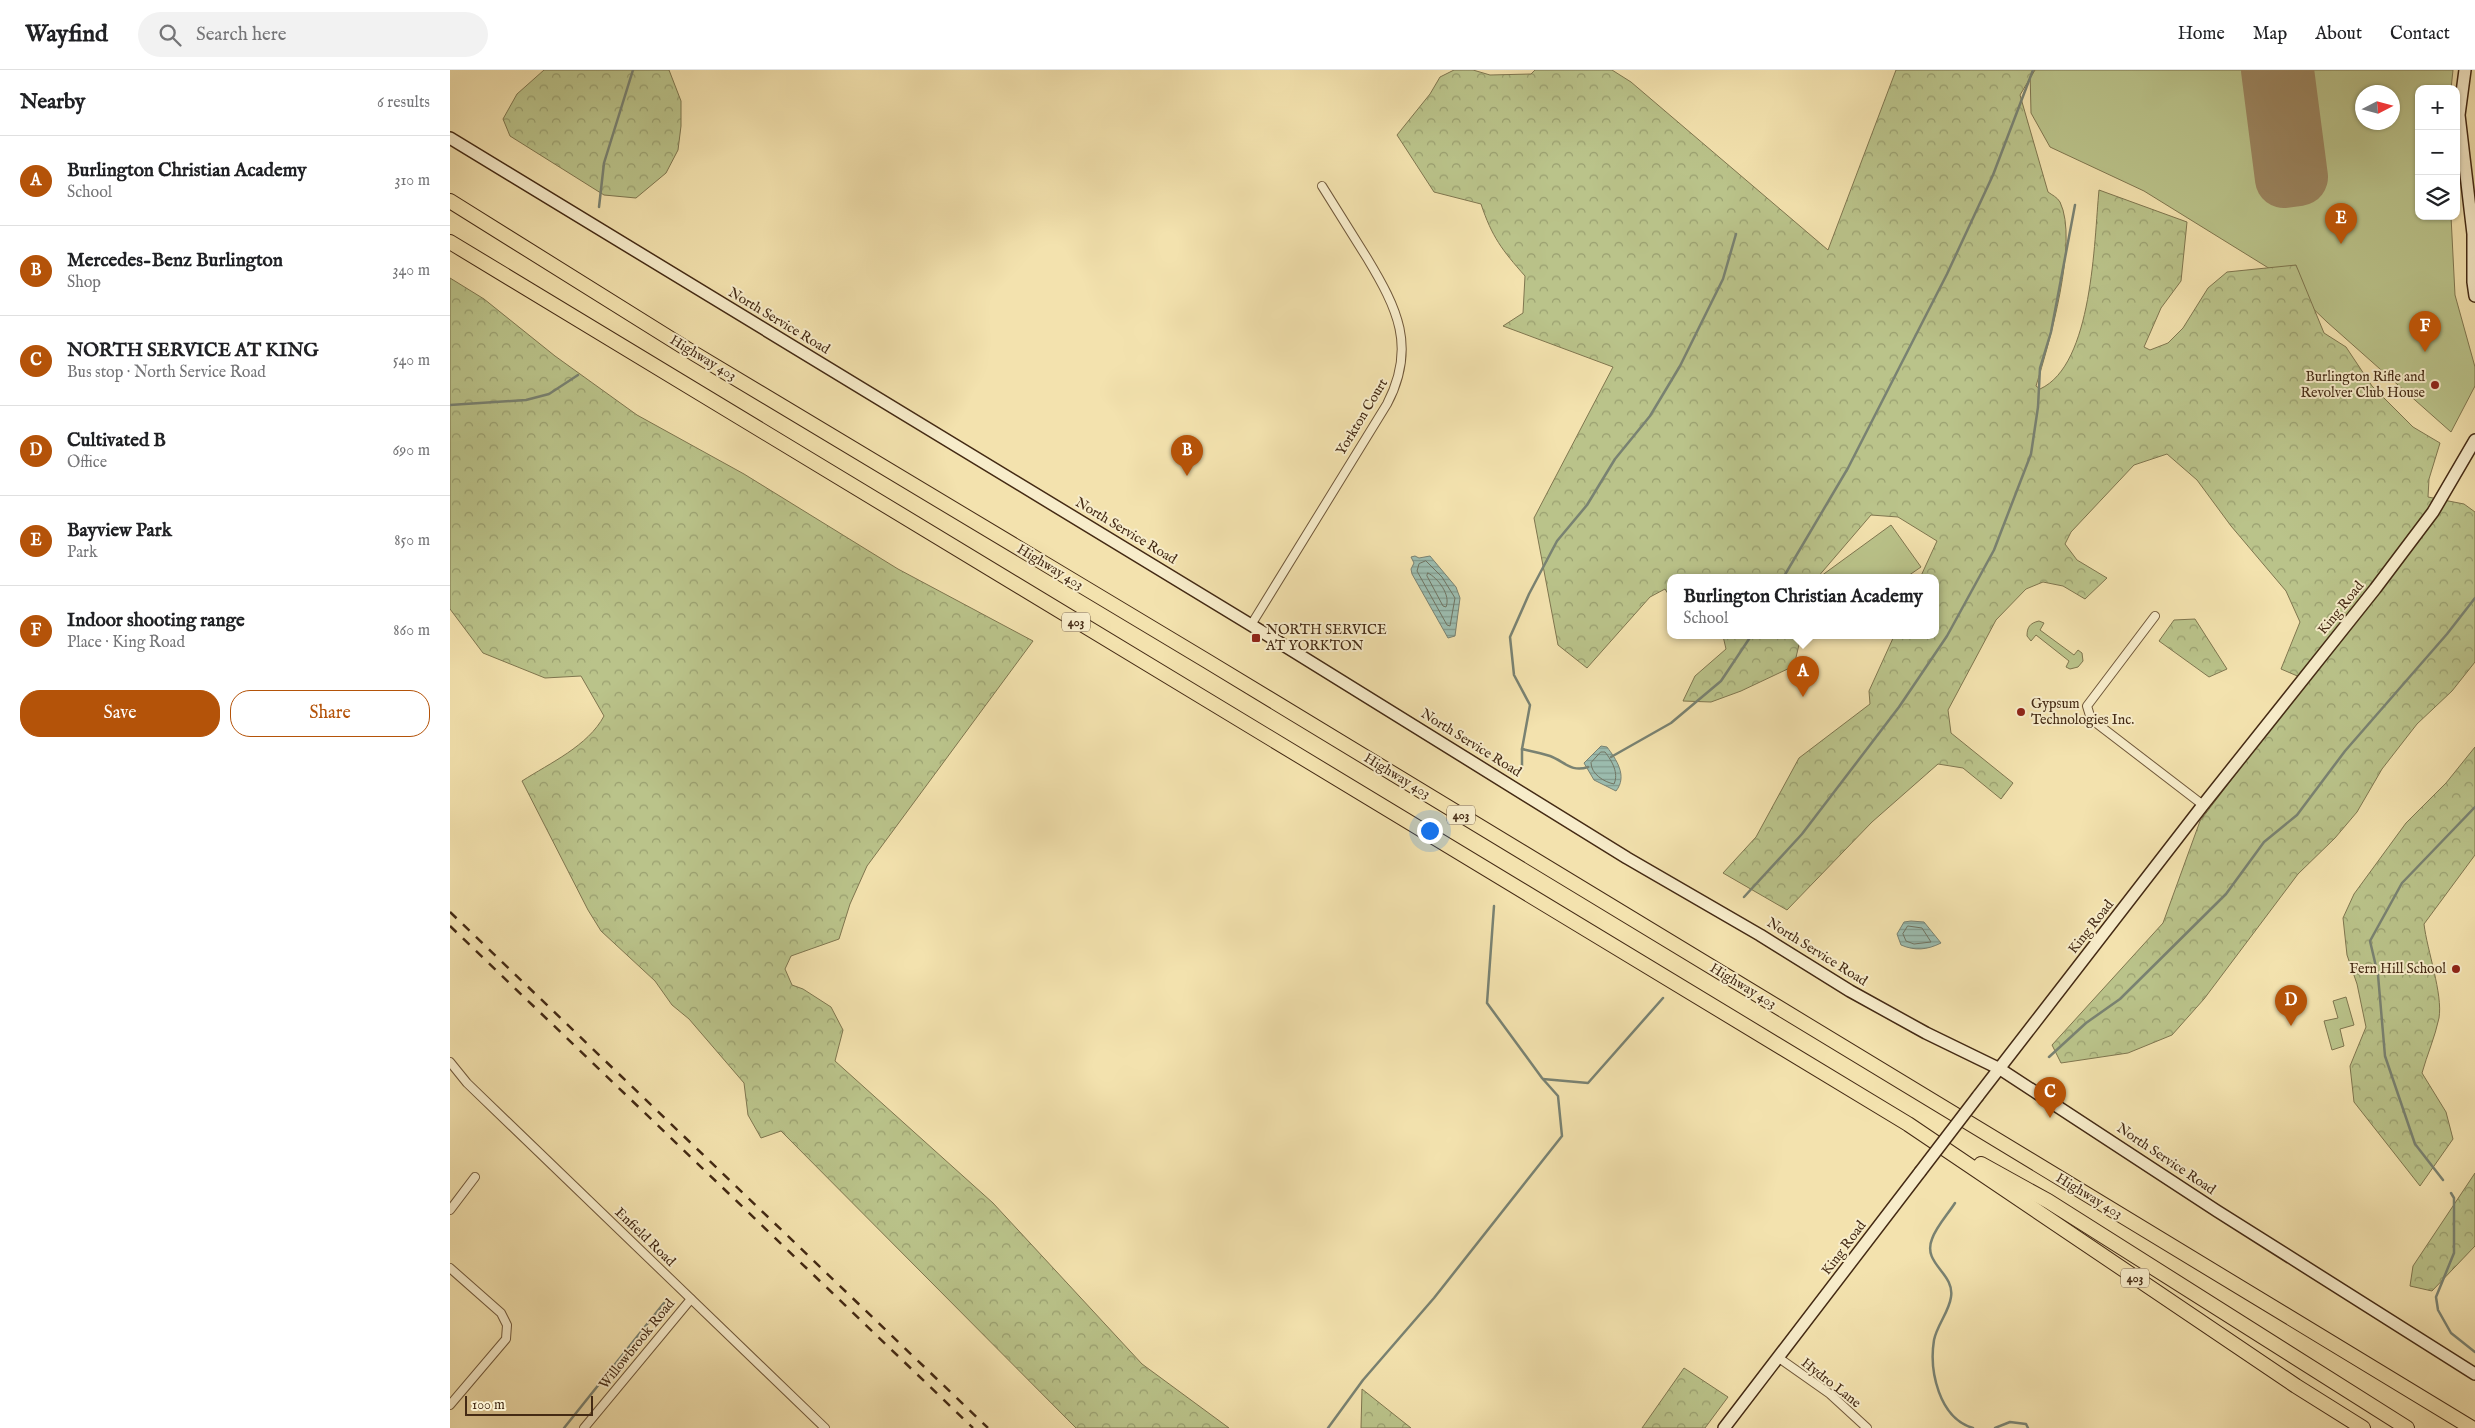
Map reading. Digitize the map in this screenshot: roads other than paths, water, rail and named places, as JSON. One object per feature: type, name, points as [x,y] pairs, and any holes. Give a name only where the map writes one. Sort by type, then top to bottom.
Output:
[{"type":"highway","name":"Highway 403","points":[[450,201],[695,354],[1216,666],[2472,1428]]},
{"type":"highway","name":"403","points":[[450,242],[683,385],[1908,1124],[2288,1381],[2364,1428]]},
{"type":"highway","points":[[1908,1124],[2048,1201],[2407,1428]]},
{"type":"street","points":[[2465,70],[2459,115],[2473,234],[2473,282],[2475,296]]},
{"type":"street","name":"North Service Road","points":[[450,138],[1252,625],[1627,858],[1760,935],[1850,991],[1926,1033],[2000,1069],[2217,1211],[2475,1374]]},
{"type":"street","name":"Yorkton Court","points":[[1252,625],[1387,404],[1397,385],[1402,366],[1403,345],[1398,319],[1387,292],[1322,186]]},
{"type":"street","name":"King Road","points":[[1724,1428],[2203,805],[2375,589],[2433,512],[2475,440]]},
{"type":"street","points":[[2155,616],[2087,706],[2090,719],[2203,805]]},
{"type":"street","name":"Enfield Road","points":[[450,1062],[466,1083],[825,1428]]},
{"type":"street","points":[[450,1210],[475,1177]]},
{"type":"street","points":[[450,1268],[501,1313],[507,1324],[506,1339],[450,1405]]},
{"type":"street","name":"Willowbrook Road","points":[[584,1428],[691,1299]]},
{"type":"street","name":"Hydro Lane","points":[[1779,1358],[1830,1394],[1867,1428]]},
{"type":"water","points":[[1430,556],[1456,587],[1460,598],[1455,636],[1448,638],[1412,574],[1411,569],[1414,563],[1411,557],[1419,558]]},
{"type":"water","points":[[1601,746],[1607,747],[1614,757],[1621,774],[1616,791],[1594,780],[1584,763]]},
{"type":"water","points":[[1904,922],[1924,922],[1941,943],[1921,949],[1901,945],[1897,934]]},
{"type":"waterway","points":[[599,207],[604,163],[633,70]]},
{"type":"waterway","points":[[1785,574],[1848,468],[1947,274],[1993,175],[2033,70]]},
{"type":"waterway","points":[[1744,897],[1802,834],[1899,707],[1947,636],[1994,550],[2031,454],[2038,407],[2040,368],[2051,332],[2075,205]]},
{"type":"waterway","points":[[1522,770],[1522,749],[1530,705],[1514,675],[1510,637],[1529,594],[1557,541],[1587,505],[1615,459],[1650,416],[1680,366],[1723,279],[1736,234]]},
{"type":"waterway","points":[[450,405],[526,400],[549,394],[578,375]]},
{"type":"waterway","points":[[2049,1057],[2086,1023],[2120,999],[2226,894],[2264,842],[2297,815],[2345,751],[2447,634],[2475,598]]},
{"type":"waterway","points":[[1611,757],[1671,723],[1721,681],[1749,639]]},
{"type":"waterway","points":[[1522,749],[1550,756],[1577,769],[1588,767]]},
{"type":"waterway","points":[[2443,1180],[2415,1144],[2385,1056],[2378,975],[2370,941],[2402,883],[2475,807]]},
{"type":"waterway","points":[[1328,1428],[1363,1380],[1434,1298],[1562,1136],[1558,1096],[1542,1078],[1487,1003],[1494,906]]},
{"type":"waterway","points":[[1543,1079],[1588,1083],[1663,998]]},
{"type":"waterway","points":[[2451,1193],[2454,1198],[2454,1253],[2436,1297],[2438,1310],[2451,1333],[2475,1352]]},
{"type":"waterway","points":[[1955,1203],[1936,1230],[1930,1248],[1931,1255],[1951,1289],[1950,1303],[1934,1340],[1933,1365],[1935,1379],[1944,1404],[1961,1423],[1973,1428]]},
{"type":"waterway","points":[[564,1428],[664,1303]]},
{"type":"waterway","points":[[1995,1428],[2010,1422],[2026,1424],[2028,1428]]},
{"type":"railway","points":[[450,912],[988,1428]]},
{"type":"railway","points":[[450,926],[973,1428]]},
{"type":"place","name":"Bayview Park","points":[[2341,244]]},
{"type":"place","name":"Indoor shooting range","points":[[2425,352]]},
{"type":"place","name":"Burlington Rifle and Revolver Club House","points":[[2435,385]]},
{"type":"place","name":"Mercedes-Benz Burlington","points":[[1187,476]]},
{"type":"place","name":"NORTH SERVICE AT YORKTON","points":[[1256,638]]},
{"type":"place","name":"Burlington Christian Academy","points":[[1803,697]]},
{"type":"place","name":"Gypsum Technologies Inc.","points":[[2021,712]]},
{"type":"place","name":"Fern Hill School","points":[[2456,969]]},
{"type":"place","name":"Cultivated B","points":[[2291,1026]]},
{"type":"place","name":"NORTH SERVICE AT KING","points":[[2050,1118]]}]
